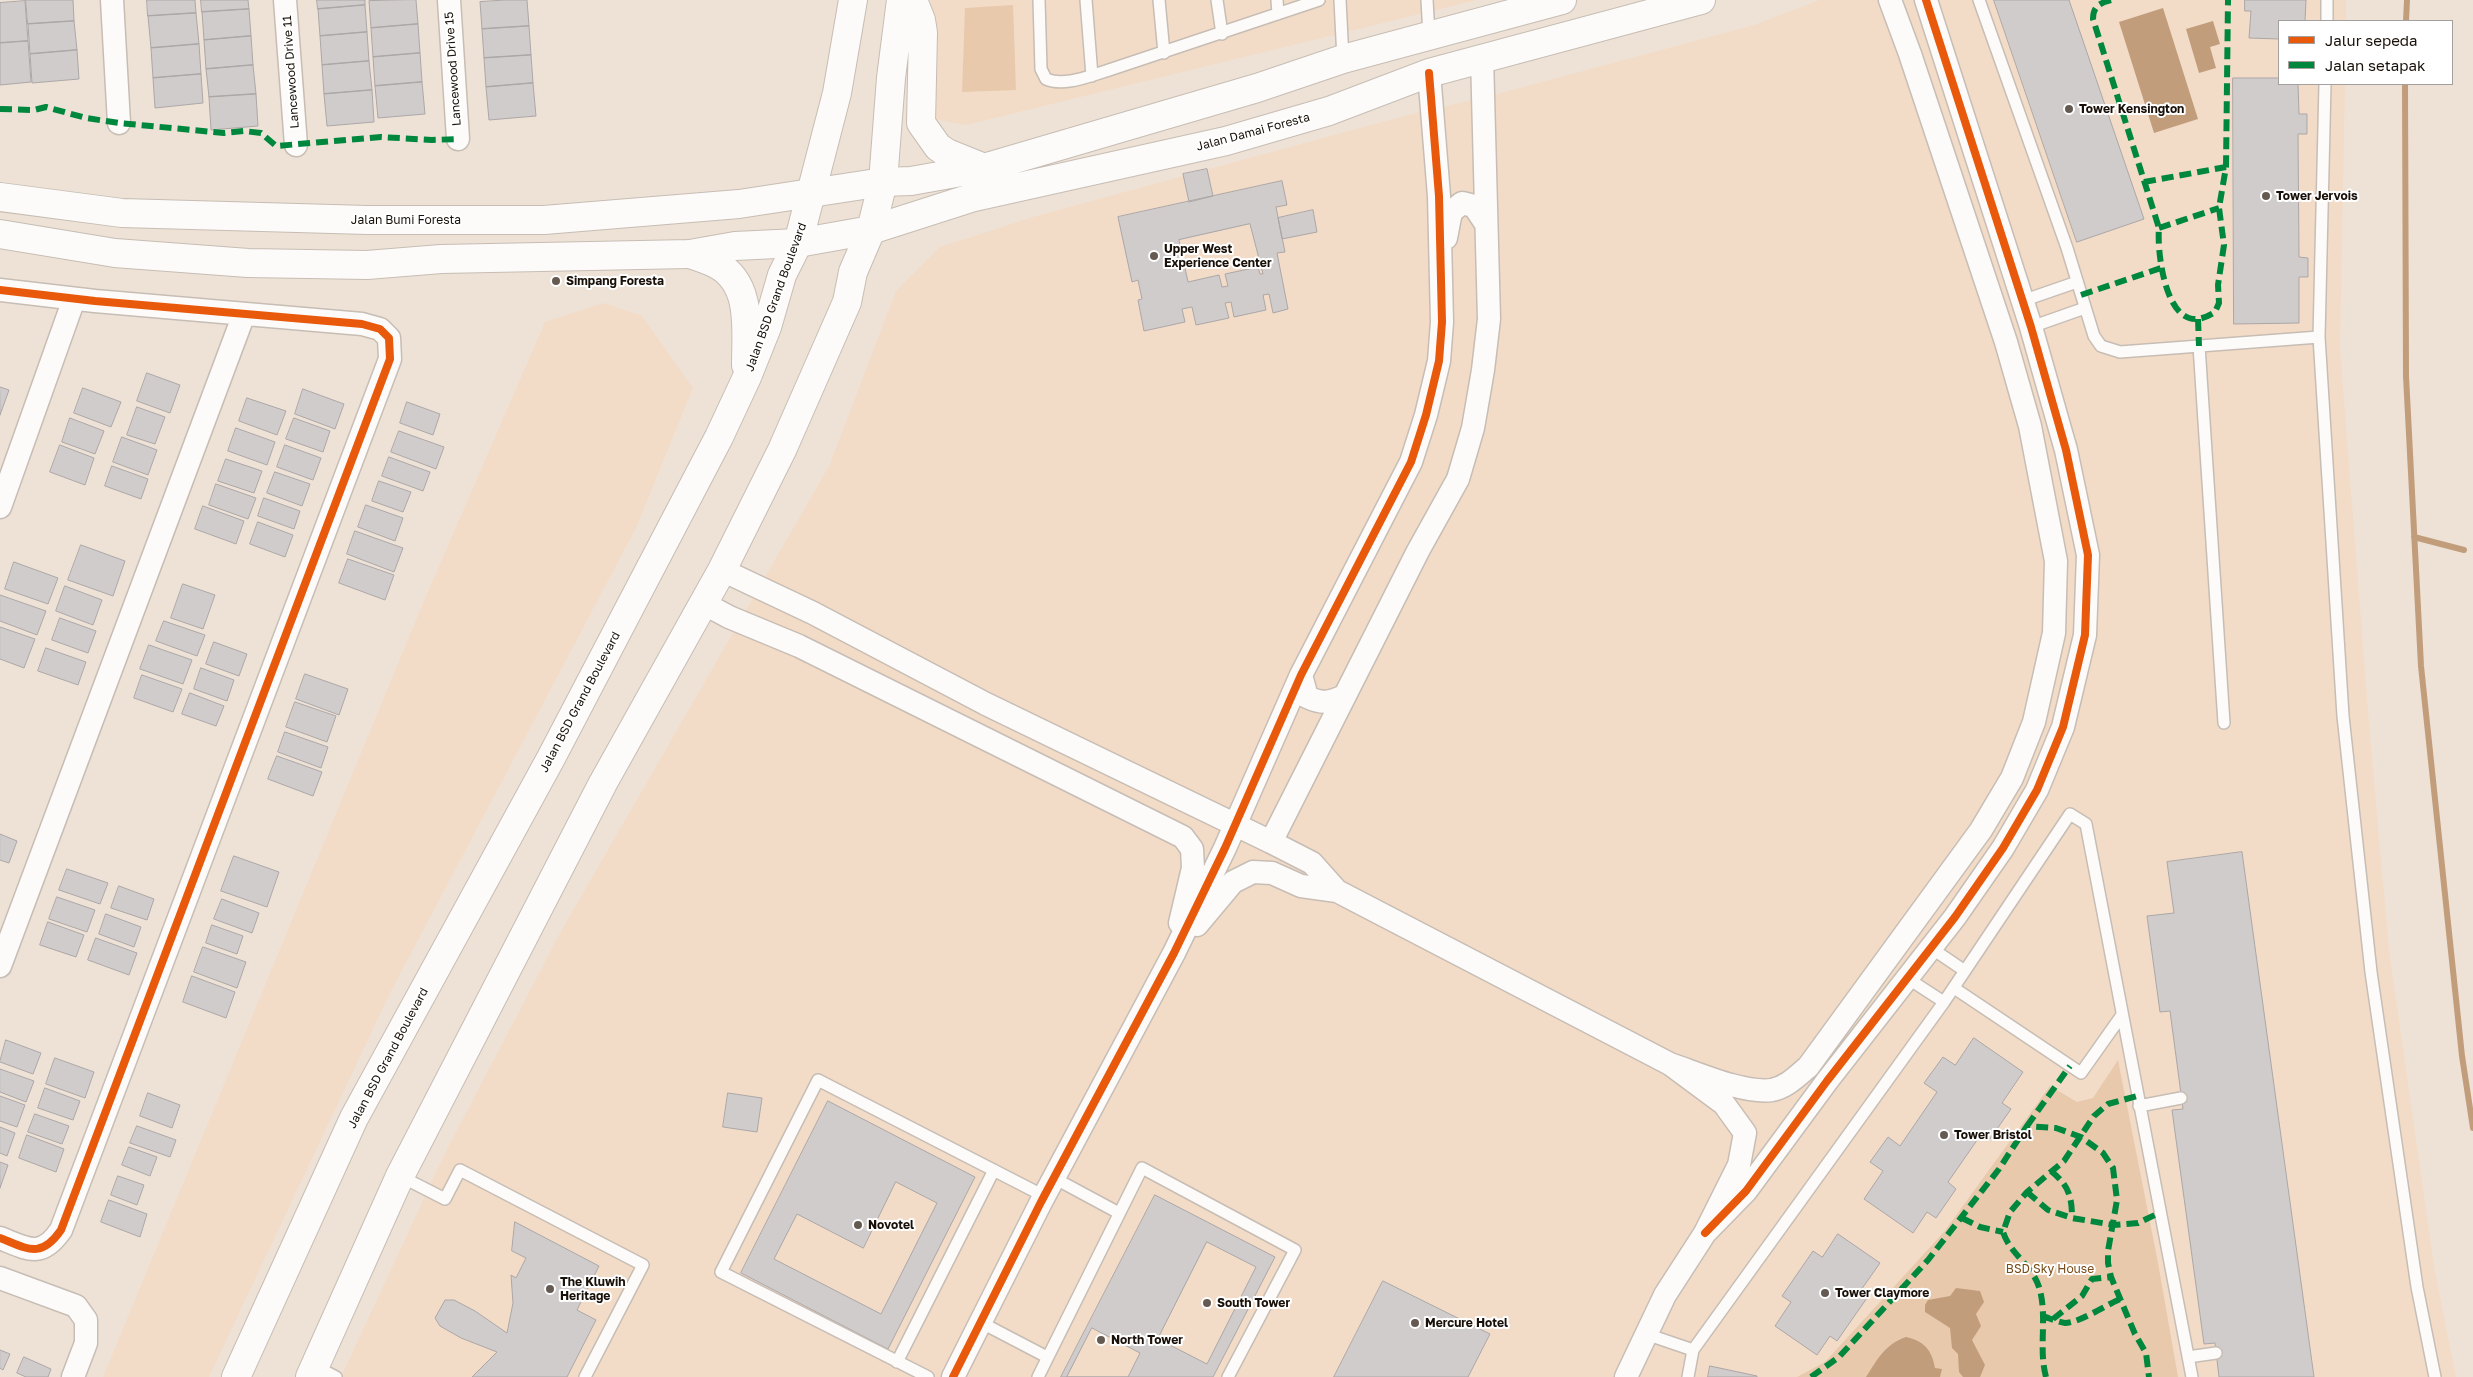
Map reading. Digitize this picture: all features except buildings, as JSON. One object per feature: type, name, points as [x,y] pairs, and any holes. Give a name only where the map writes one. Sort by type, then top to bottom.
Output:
[{"type":"main road","name":"Jalan BSD Grand Boulevard","points":[[236,1377],[354,1118],[551,758],[719,437],[747,377],[766,327],[782,275],[798,243],[838,93],[854,0]]},
{"type":"main road","points":[[321,1373],[400,1176],[603,783],[722,570],[782,450],[848,302],[853,272],[871,230],[884,182],[891,78],[901,0]]},
{"type":"main road","points":[[913,0],[921,20],[923,33],[921,123],[938,147],[947,153],[984,168]]},
{"type":"main road","points":[[812,192],[884,182],[911,181],[984,168],[1238,94],[1343,59],[1562,0]]},
{"type":"main road","name":"Jalan Damai Foresta","points":[[798,243],[871,230],[974,197],[1226,141],[1329,111],[1430,73],[1482,57],[1701,0]]},
{"type":"main road","name":"Jalan Bumi Foresta","points":[[0,196],[122,213],[367,220],[544,220],[739,204],[812,192]]},
{"type":"main road","points":[[0,234],[115,253],[248,263],[367,265],[441,260],[690,254],[735,246],[798,243]]},
{"type":"main road","points":[[690,254],[716,264],[737,283],[745,309],[747,377]]},
{"type":"street","points":[[112,0],[119,123]]},
{"type":"street","name":"Lancewood Drive 11","points":[[285,0],[296,144]]},
{"type":"street","name":"Lancewood Drive 15","points":[[449,0],[458,139]]},
{"type":"street","points":[[1670,1064],[1735,1085],[1772,1090],[1789,1084],[1808,1067],[1981,830],[2012,778],[2034,722],[2054,633],[2056,561],[2030,426],[2006,342],[1910,54],[1890,0]]},
{"type":"street","points":[[1705,1233],[1746,1191],[1827,1081],[1931,948],[2003,848],[2037,790],[2063,727],[2085,635],[2088,555],[2066,450],[2031,327],[1926,0]]},
{"type":"street","points":[[1910,54],[1940,44]]},
{"type":"street","points":[[1271,842],[1418,551],[1458,479],[1471,437],[1483,370],[1489,319],[1482,57]]},
{"type":"street","points":[[957,1372],[980,1322],[1049,1187],[1174,953],[1235,826],[1301,675],[1411,462],[1426,415],[1438,361],[1442,322],[1439,196],[1430,73]]},
{"type":"street","points":[[1441,271],[1451,212],[1462,203],[1474,206],[1486,224]]},
{"type":"street","points":[[0,290],[74,299],[362,324],[380,329],[389,338],[390,359],[61,1230],[51,1244],[41,1249],[26,1248],[0,1238]]},
{"type":"street","points":[[0,507],[74,299]]},
{"type":"street","points":[[0,966],[244,314]]},
{"type":"street","points":[[722,570],[813,613],[986,704],[1312,863],[1337,891]]},
{"type":"street","points":[[704,603],[729,617],[799,646],[1183,837],[1192,849],[1193,868],[1186,888],[1174,953]]},
{"type":"street","points":[[799,646],[792,631],[794,622],[800,616],[813,613]]},
{"type":"street","points":[[1301,675],[1307,697],[1318,702],[1330,703],[1344,696]]},
{"type":"street","points":[[1174,953],[1233,882],[1253,872],[1272,873],[1301,886],[1337,891],[1670,1064],[1724,1104],[1745,1133],[1739,1165],[1705,1233],[1665,1295],[1626,1377]]},
{"type":"street","points":[[1808,1067],[1827,1081]]},
{"type":"street","points":[[0,1278],[76,1306],[86,1320],[86,1343],[73,1377]]},
{"type":"lane","points":[[1086,0],[1092,76]]},
{"type":"lane","points":[[1159,0],[1164,53]]},
{"type":"lane","points":[[1217,0],[1222,34]]},
{"type":"lane","points":[[1277,0],[1278,14]]},
{"type":"lane","points":[[1038,1],[1043,76],[1049,80],[1059,82],[1092,76],[1319,0]]},
{"type":"lane","points":[[1340,0],[1343,59]]},
{"type":"lane","points":[[1427,0],[1429,35]]},
{"type":"lane","points":[[1979,0],[2094,336],[2101,346],[2120,352],[2319,337]]},
{"type":"lane","points":[[2327,0],[2327,20]]},
{"type":"lane","points":[[2325,85],[2319,337],[2345,736],[2374,992],[2417,1287],[2434,1377]]},
{"type":"lane","points":[[2022,301],[2077,282]]},
{"type":"lane","points":[[2031,327],[2085,308]]},
{"type":"lane","points":[[2199,346],[2224,723]]},
{"type":"lane","points":[[1688,1377],[1693,1350],[1954,988],[2070,814],[2086,824],[2192,1377]]},
{"type":"lane","points":[[1931,948],[1965,971]]},
{"type":"lane","points":[[1907,978],[1944,1002]]},
{"type":"lane","points":[[1954,988],[2081,1073],[2122,1015]]},
{"type":"lane","points":[[928,1377],[721,1272],[818,1080],[994,1170],[1049,1187],[1119,1213]]},
{"type":"lane","points":[[2139,1106],[2181,1098]]},
{"type":"lane","points":[[1038,1377],[1142,1168],[1295,1250],[1228,1377]]},
{"type":"lane","points":[[400,1176],[445,1199],[460,1170],[643,1265],[585,1377]]},
{"type":"lane","points":[[897,1362],[994,1170]]},
{"type":"lane","points":[[980,1322],[1048,1357]]},
{"type":"lane","points":[[1646,1334],[1693,1350]]},
{"type":"lane","points":[[2188,1357],[2216,1353]]},
{"type":"shaded area","points":[[931,0],[1477,0],[966,125],[934,119]]},
{"type":"shaded area","points":[[1819,0],[2346,0],[2346,20],[2278,20],[2278,85],[2345,85],[2340,348],[2370,736],[2389,950],[2435,1272],[2456,1377],[341,1377],[446,1151],[560,933],[829,466],[896,291],[940,247],[1036,216],[1404,116],[1497,94],[1754,25]]},
{"type":"shaded area","points":[[2163,8],[2198,119],[2154,133],[2119,22]]},
{"type":"shaded area","points":[[2213,21],[2220,44],[2210,47],[2216,68],[2199,73],[2186,29]]},
{"type":"shaded area","points":[[603,303],[642,316],[693,388],[636,528],[390,993],[209,1377],[103,1377],[423,603],[545,322]]},
{"type":"shaded area","points":[[1956,1288],[1980,1291],[1984,1302],[1976,1314],[1981,1326],[1972,1340],[1985,1365],[1980,1377],[1963,1377],[1959,1372],[1958,1354],[1952,1348],[1950,1328],[1925,1312],[1925,1305],[1928,1300],[1950,1296]]},
{"type":"shaded area","points":[[1906,1337],[1918,1341],[1926,1347],[1932,1356],[1935,1368],[1942,1369],[1940,1377],[1866,1377],[1887,1348]]},
{"type":"green space","points":[[1013,5],[1016,90],[962,92],[965,8]]},
{"type":"green space","name":"BSD Sky House","points":[[2118,1060],[2158,1263],[2178,1377],[1797,1377],[1825,1362],[1944,1232],[2050,1086],[2077,1102],[2093,1098]]},
{"type":"waterway","points":[[2406,20],[2407,0]]},
{"type":"waterway","points":[[2405,85],[2406,376],[2421,666],[2462,1056],[2473,1128]]},
{"type":"waterway","points":[[2414,537],[2464,550]]},
{"type":"marked path","points":[[2111,0],[2098,6],[2094,11],[2093,19],[2159,228],[2159,250],[2168,292],[2173,304],[2180,313],[2189,318],[2196,319],[2206,317],[2215,312],[2219,303],[2218,285],[2224,245],[2219,208],[2226,167],[2228,0]]},
{"type":"marked path","points":[[0,109],[34,110],[46,107],[86,118],[119,123],[224,133],[244,131],[261,133],[276,146],[381,137],[432,140],[458,139]]},
{"type":"marked path","points":[[2144,182],[2226,167]]},
{"type":"marked path","points":[[2159,228],[2219,208]]},
{"type":"marked path","points":[[2081,295],[2161,268]]},
{"type":"marked path","points":[[2198,319],[2199,346]]},
{"type":"marked path","points":[[2027,1126],[2070,1066]]},
{"type":"marked path","points":[[2046,1377],[2043,1355],[2043,1309],[2039,1287],[2036,1279],[2006,1240],[2003,1232],[2010,1212],[2027,1192],[2064,1161],[2094,1116],[2108,1104],[2137,1096]]},
{"type":"marked path","points":[[1811,1377],[1839,1357],[1928,1260],[1999,1169],[2027,1126],[2056,1128],[2081,1137],[2103,1153],[2113,1168],[2117,1200],[2108,1251],[2108,1263],[2111,1277],[2135,1334],[2146,1353],[2149,1377]]},
{"type":"marked path","points":[[2051,1171],[2068,1191],[2072,1218]]},
{"type":"marked path","points":[[2027,1192],[2048,1210],[2072,1218],[2114,1225],[2138,1223],[2159,1213]]},
{"type":"marked path","points":[[1962,1218],[1980,1227],[2003,1232]]},
{"type":"marked path","points":[[2053,1319],[2082,1296],[2092,1279],[2111,1277]]},
{"type":"marked path","points":[[2042,1316],[2065,1323],[2071,1322],[2120,1299]]},
{"type":"cycle path","points":[[1705,1233],[1746,1191],[1827,1081],[1955,917],[2003,848],[2037,790],[2063,727],[2085,635],[2088,555],[2066,450],[2031,327],[1926,0]]},
{"type":"cycle path","points":[[953,1377],[1041,1202],[1174,953],[1225,848],[1301,675],[1411,462],[1426,415],[1439,361],[1442,322],[1439,196],[1429,73]]},
{"type":"cycle path","points":[[0,290],[95,301],[362,324],[380,329],[389,338],[390,359],[61,1230],[47,1245],[34,1249],[26,1248],[0,1238]]},
{"type":"place","name":"Tower Kensington","points":[[2069,109]]},
{"type":"place","name":"Tower Jervois","points":[[2266,196]]},
{"type":"place","name":"Upper West Experience Center","points":[[1154,256]]},
{"type":"place","name":"Simpang Foresta","points":[[556,281]]},
{"type":"place","name":"Tower Bristol","points":[[1944,1135]]},
{"type":"place","name":"Novotel","points":[[858,1225]]},
{"type":"place","name":"The Kluwih Heritage","points":[[550,1289]]},
{"type":"place","name":"Tower Claymore","points":[[1825,1293]]},
{"type":"place","name":"South Tower","points":[[1207,1303]]},
{"type":"place","name":"Mercure Hotel","points":[[1415,1323]]},
{"type":"place","name":"North Tower","points":[[1101,1340]]}]
